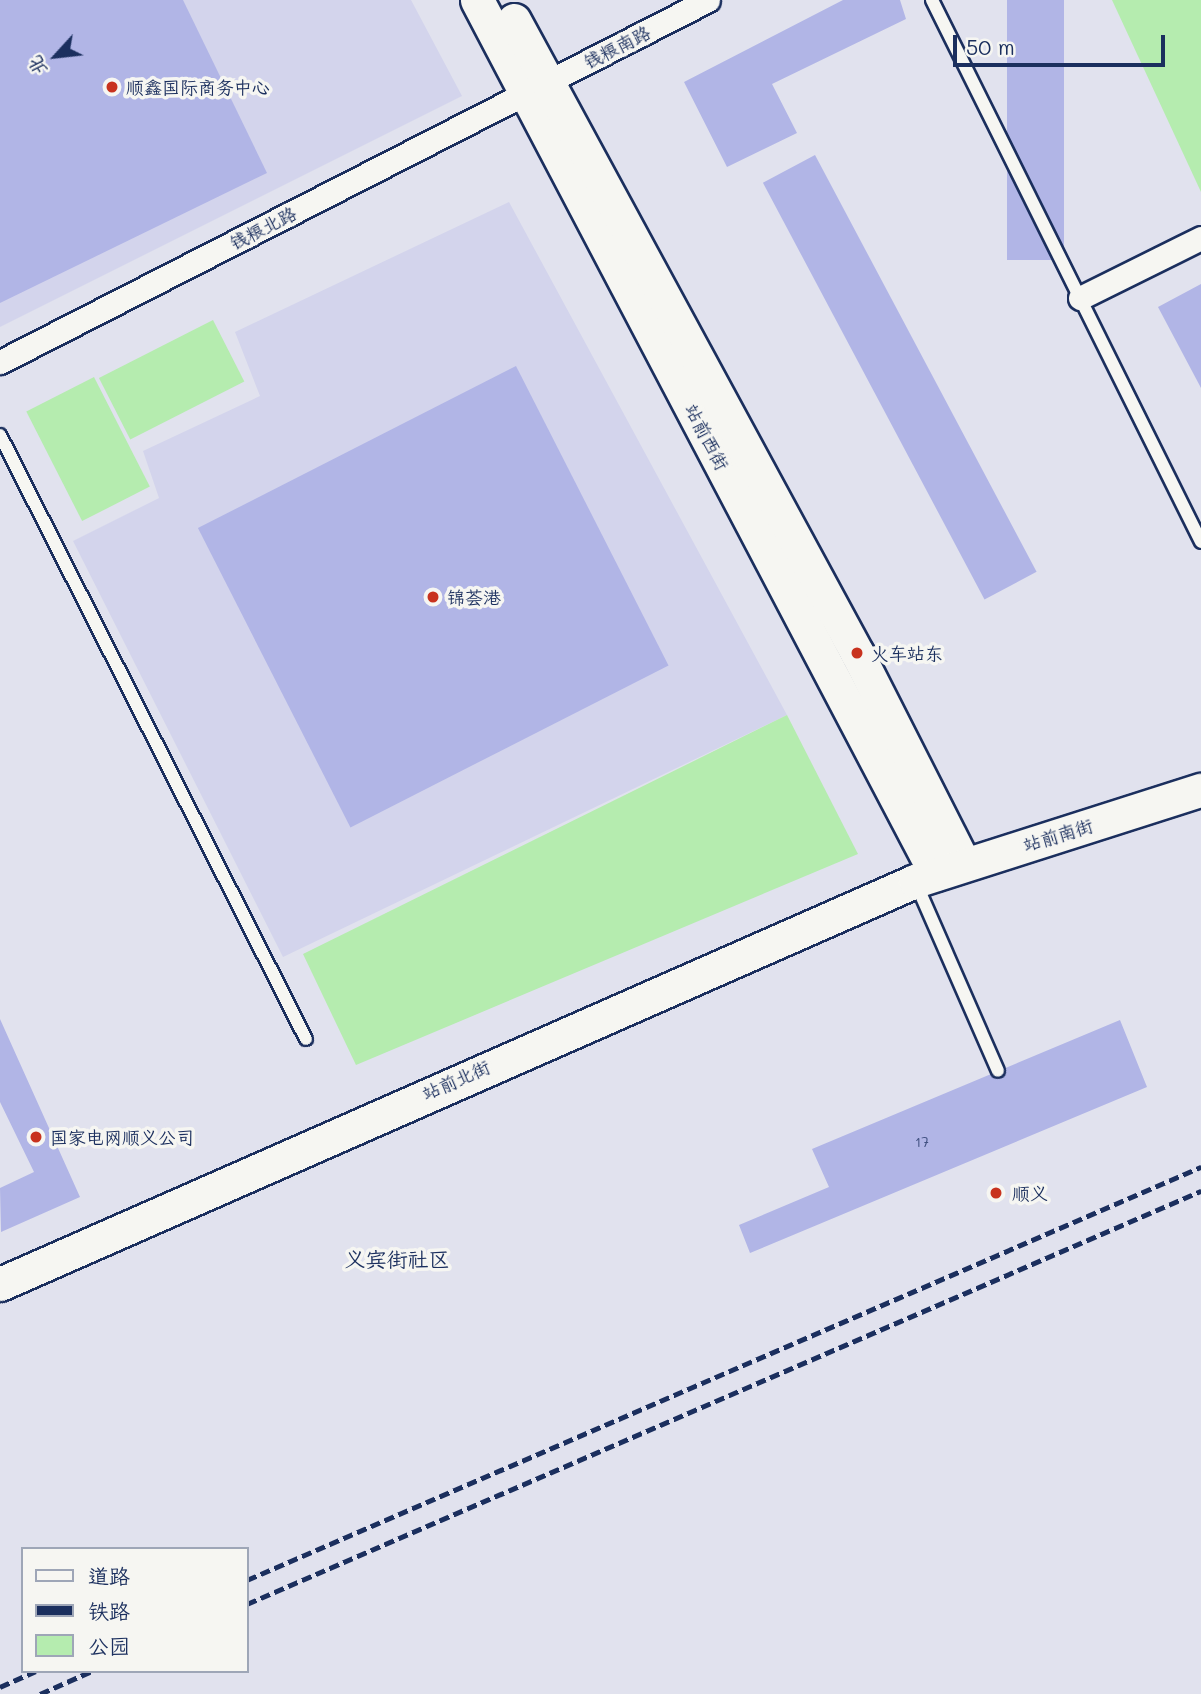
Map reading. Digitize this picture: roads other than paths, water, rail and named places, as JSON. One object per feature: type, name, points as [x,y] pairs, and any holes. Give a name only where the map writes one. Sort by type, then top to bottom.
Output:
[{"type":"main road","name":"站前西街","points":[[477,0],[536,88]]},
{"type":"main road","name":"站前西街","points":[[503,0],[536,88],[938,873]]},
{"type":"main road","name":"站前南街","points":[[938,873],[1201,790]]},
{"type":"main road","name":"站前北街","points":[[0,1284],[938,873]]},
{"type":"street","name":"钱粮南路","points":[[536,88],[708,0]]},
{"type":"street","name":"钱粮北路","points":[[0,362],[536,88]]},
{"type":"street","points":[[1080,298],[1201,238]]},
{"type":"lane","points":[[932,0],[1201,542]]},
{"type":"lane","points":[[0,435],[306,1039]]},
{"type":"lane","points":[[938,873],[998,1071]]},
{"type":"railway","points":[[248,1580],[1201,1167]]},
{"type":"railway","points":[[248,1604],[1201,1191]]},
{"type":"railway","points":[[0,1687],[32,1673]]},
{"type":"railway","points":[[40,1694],[87,1673]]},
{"type":"place","name":"顺鑫国际商务中心","points":[[112,87]]},
{"type":"place","name":"锦荟港","points":[[433,597]]},
{"type":"place","name":"火车站东","points":[[857,653]]},
{"type":"place","name":"国家电网顺义公司","points":[[36,1137]]},
{"type":"place","name":"顺义","points":[[996,1193]]},
{"type":"district","name":"义宾街社区","points":[[397,1259]]}]
